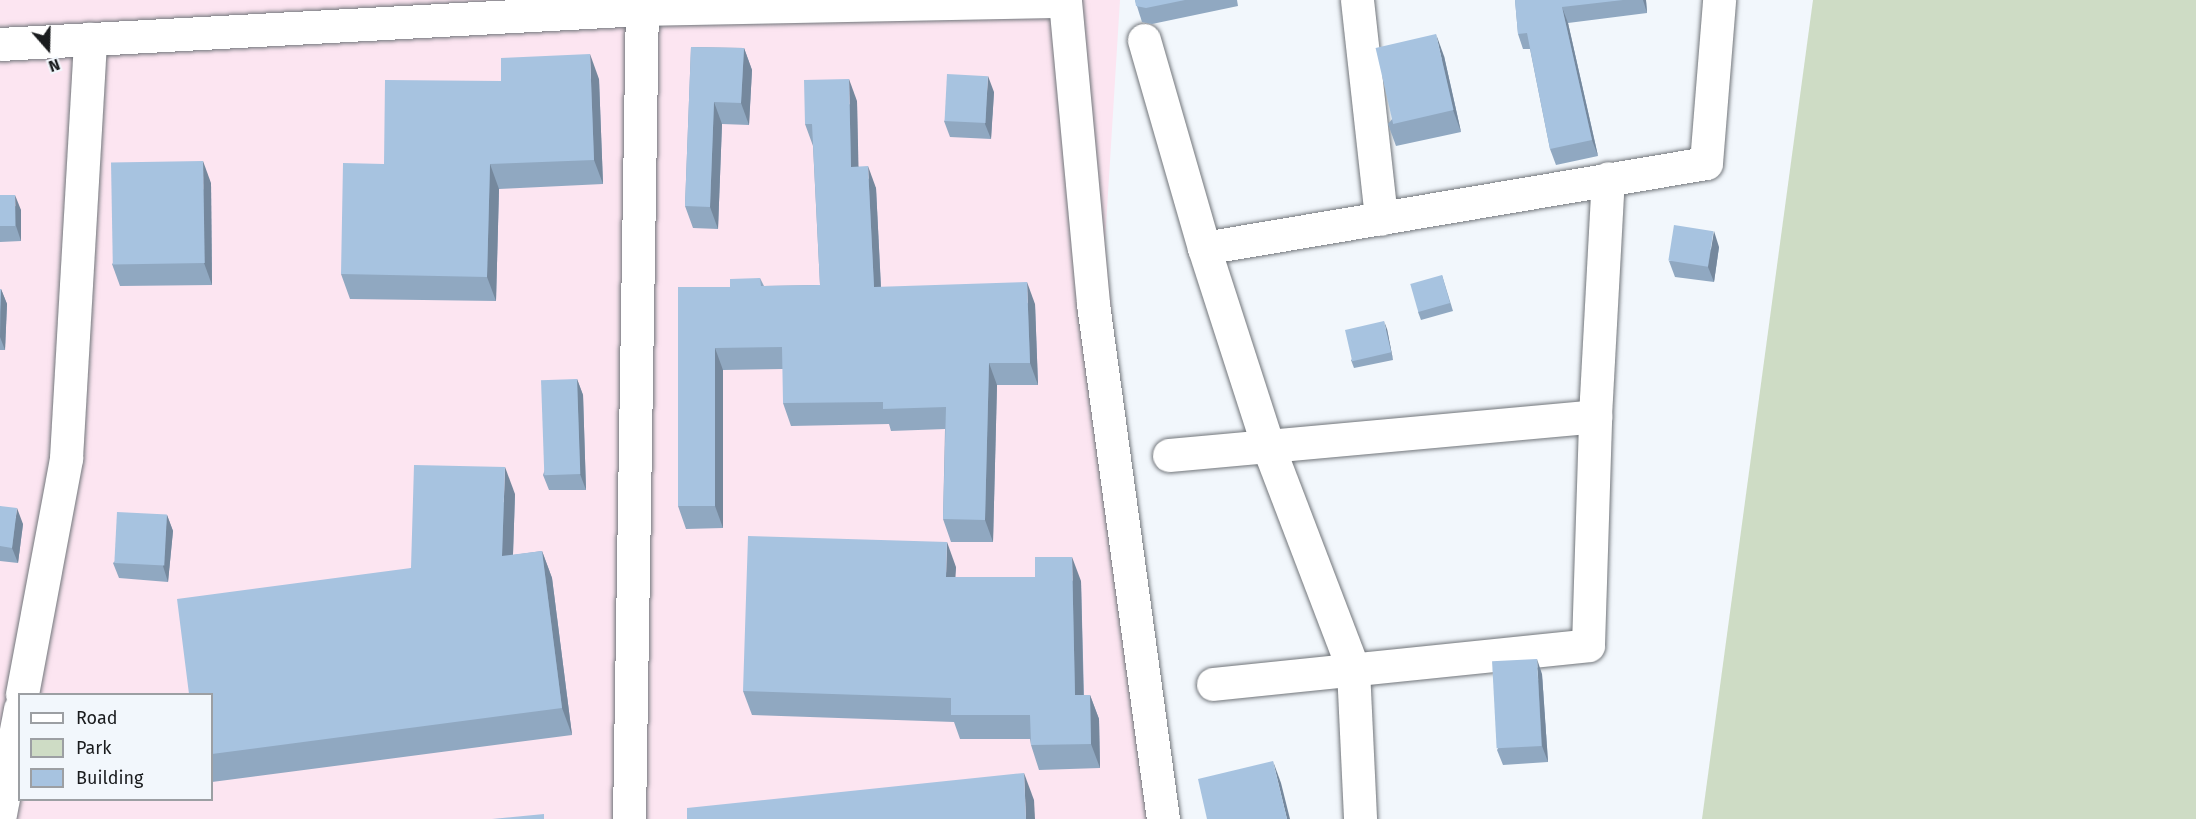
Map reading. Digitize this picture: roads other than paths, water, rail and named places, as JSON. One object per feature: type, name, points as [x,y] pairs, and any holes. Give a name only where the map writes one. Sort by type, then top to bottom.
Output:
[{"type":"street","points":[[1357,0],[1381,219]]},
{"type":"street","points":[[1204,248],[1706,163],[1719,0]]},
{"type":"street","points":[[0,44],[642,4],[1065,1],[1093,304],[1162,819]]},
{"type":"street","points":[[629,819],[642,4]]},
{"type":"street","points":[[22,693],[66,458],[90,39]]},
{"type":"street","points":[[1144,40],[1204,248],[1268,446],[1353,669],[1360,819]]},
{"type":"street","points":[[1213,684],[1588,645],[1595,416],[1608,178]]},
{"type":"street","points":[[1169,455],[1595,416]]},
{"type":"street","points":[[0,814],[18,720]]}]
